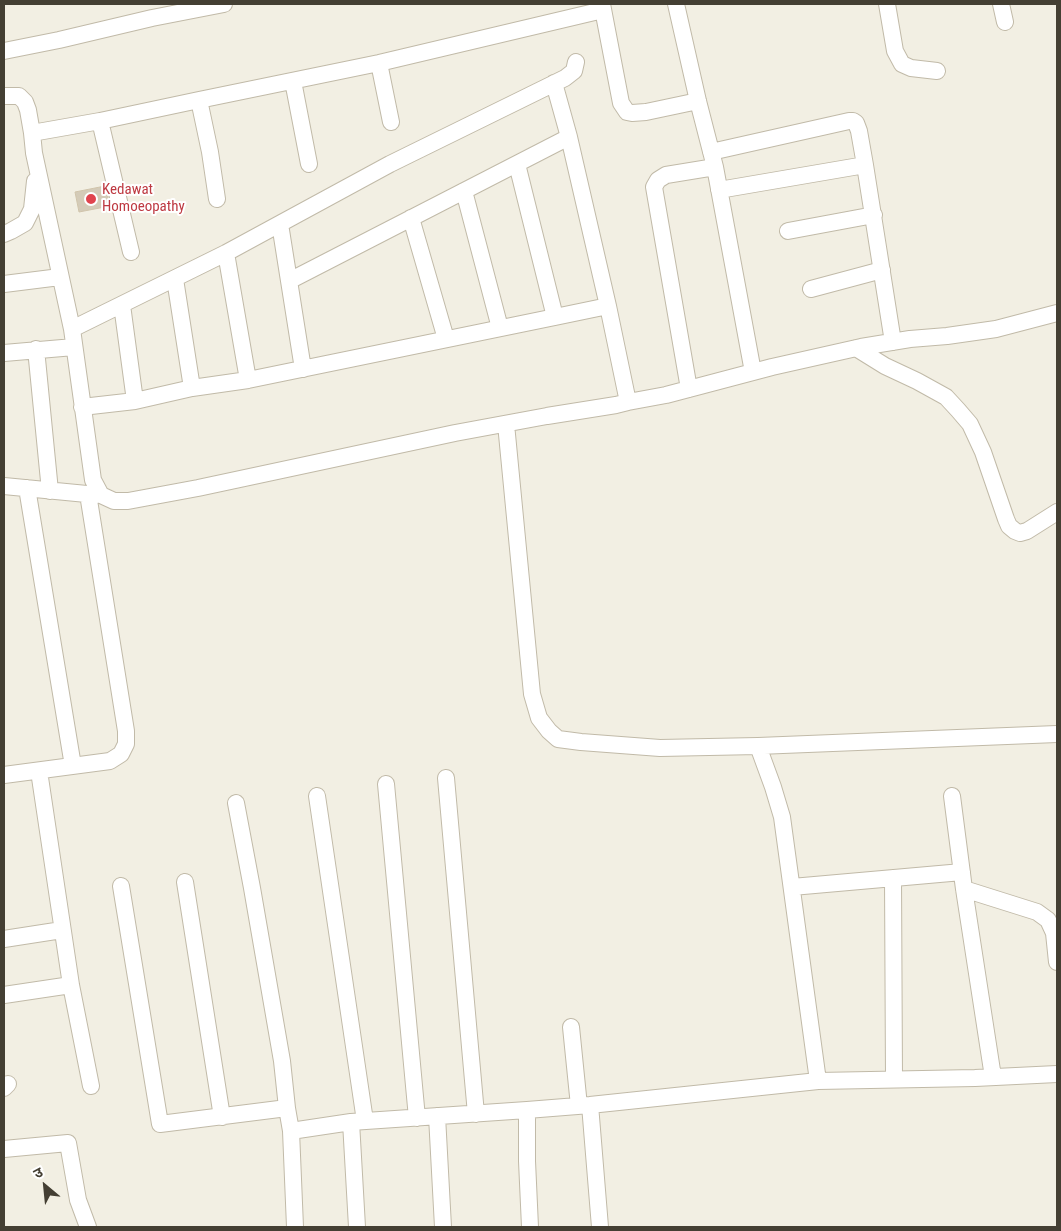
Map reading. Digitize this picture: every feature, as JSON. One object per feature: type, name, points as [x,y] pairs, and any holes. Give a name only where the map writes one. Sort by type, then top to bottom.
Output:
[{"type":"street","points":[[4,51],[224,4]]},
{"type":"street","points":[[676,4],[713,159],[753,372]]},
{"type":"street","points":[[889,4],[895,51],[902,64],[911,68],[937,71]]},
{"type":"street","points":[[1001,4],[1005,22]]},
{"type":"street","points":[[32,134],[379,63],[602,7],[622,103],[627,112],[646,112],[698,101]]},
{"type":"street","points":[[72,329],[226,253],[390,164],[572,74],[576,62]]},
{"type":"street","points":[[379,63],[391,122]]},
{"type":"street","points":[[293,81],[309,164]]},
{"type":"street","points":[[554,83],[569,138],[608,306],[628,402]]},
{"type":"street","points":[[4,96],[19,96],[25,102],[28,110],[37,169],[72,329],[126,731],[126,744],[121,754],[110,761],[39,770],[5,769]]},
{"type":"street","points":[[199,100],[210,152],[217,199]]},
{"type":"street","points":[[100,121],[131,252]]},
{"type":"street","points":[[689,389],[654,187],[658,180],[666,175],[713,159],[853,121],[858,126],[874,215],[893,342]]},
{"type":"street","points":[[289,281],[569,138]]},
{"type":"street","points":[[517,164],[555,317]]},
{"type":"street","points":[[719,190],[865,165]]},
{"type":"street","points":[[4,234],[25,223],[32,209],[37,169]]},
{"type":"street","points":[[464,191],[500,328]]},
{"type":"street","points":[[788,231],[874,215]]},
{"type":"street","points":[[411,218],[446,339]]},
{"type":"street","points":[[280,224],[303,369]]},
{"type":"street","points":[[226,253],[248,380]]},
{"type":"street","points":[[812,289],[882,270]]},
{"type":"street","points":[[4,284],[60,277]]},
{"type":"street","points":[[175,279],[192,388]]},
{"type":"street","points":[[122,304],[135,401]]},
{"type":"street","points":[[82,407],[135,401],[192,388],[248,380],[608,306]]},
{"type":"street","points":[[4,486],[95,495],[114,501],[128,501],[234,481],[556,414],[666,395],[856,348],[996,329],[1057,313]]},
{"type":"street","points":[[4,353],[74,346]]},
{"type":"street","points":[[856,348],[885,366],[946,397],[958,410],[970,424],[1006,519],[1009,526],[1015,531],[1020,533],[1027,532],[1057,512]]},
{"type":"street","points":[[36,349],[50,490]]},
{"type":"street","points":[[506,424],[532,694],[539,718],[558,739],[660,748],[1057,734]]},
{"type":"street","points":[[27,488],[73,766]]},
{"type":"street","points":[[758,746],[782,817],[818,1081]]},
{"type":"street","points":[[39,770],[70,985],[90,1086]]},
{"type":"street","points":[[446,778],[476,1114]]},
{"type":"street","points":[[386,784],[417,1118]]},
{"type":"street","points":[[317,796],[358,1122],[357,1227]]},
{"type":"street","points":[[952,796],[964,889],[993,1077]]},
{"type":"street","points":[[236,803],[282,1061],[291,1131],[295,1227]]},
{"type":"street","points":[[792,887],[962,872]]},
{"type":"street","points":[[893,878],[894,1080]]},
{"type":"street","points":[[185,882],[222,1117]]},
{"type":"street","points":[[121,886],[160,1124],[287,1108]]},
{"type":"street","points":[[964,889],[1037,912],[1048,920],[1054,933],[1057,962]]},
{"type":"street","points":[[4,939],[62,930]]},
{"type":"street","points":[[4,995],[70,985]]},
{"type":"street","points":[[570,1027],[584,1105],[600,1227]]},
{"type":"street","points":[[291,1131],[358,1122],[584,1105],[818,1081],[1057,1074]]},
{"type":"street","points":[[527,1110],[530,1227]]},
{"type":"street","points":[[437,1116],[443,1227]]},
{"type":"street","points":[[4,1149],[68,1143],[78,1200],[88,1227]]},
{"type":"building","points":[[105,186],[110,206],[79,212],[75,192]]},
{"type":"place","name":"Kedawat Homoeopathy","points":[[91,199]]}]
